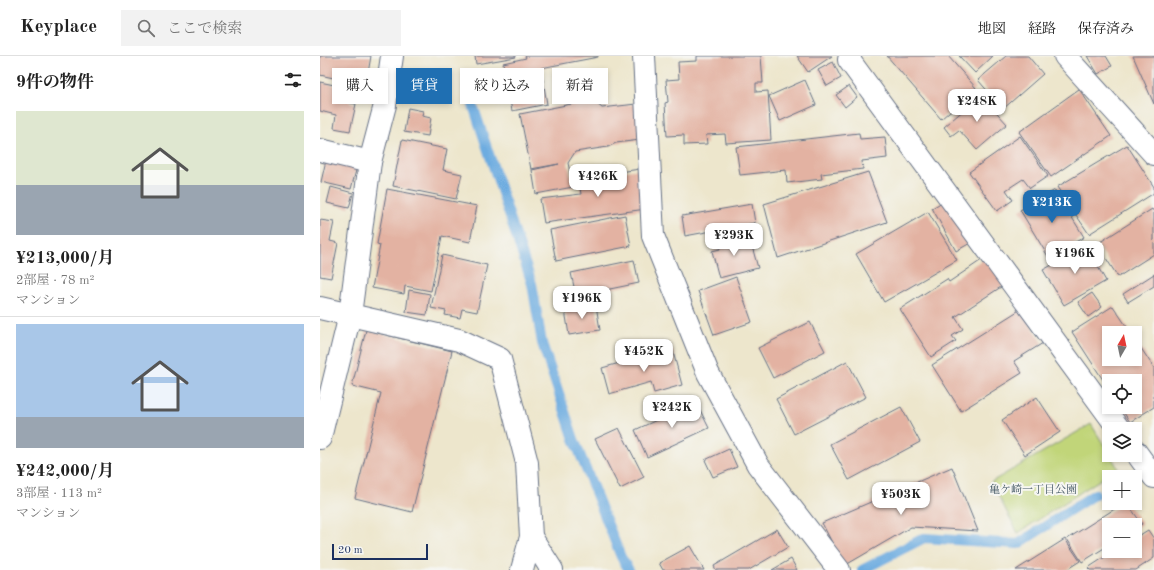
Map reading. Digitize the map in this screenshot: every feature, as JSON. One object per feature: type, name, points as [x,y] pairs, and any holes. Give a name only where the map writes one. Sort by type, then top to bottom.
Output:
[{"type":"street","points":[[320,438],[350,315],[370,162],[384,105],[392,56]]},
{"type":"street","points":[[644,56],[653,236],[708,373],[758,465],[838,569]]},
{"type":"street","points":[[850,56],[850,60],[854,66],[1114,422]]},
{"type":"street","points":[[1065,56],[1154,154]]},
{"type":"street","points":[[320,150],[370,162]]},
{"type":"street","points":[[320,308],[459,340],[500,359],[527,463],[531,537],[522,570]]},
{"type":"street","points":[[1142,461],[1154,477]]},
{"type":"street","points":[[531,537],[552,570]]},
{"type":"green space","name":"亀ケ崎一丁目公園","points":[[1091,424],[1102,442],[1102,462],[1114,462],[1118,468],[1115,470],[1102,470],[1102,478],[1018,533],[991,482]]},
{"type":"building","points":[[320,56],[371,56],[369,68],[332,68],[332,78],[320,75]]},
{"type":"building","points":[[475,56],[516,56],[516,57],[476,64]]},
{"type":"building","points":[[525,56],[598,56],[541,68],[504,68],[503,63],[526,58]]},
{"type":"building","points":[[697,56],[761,56],[763,83],[756,83],[756,92],[768,91],[771,140],[726,143],[725,134],[706,135],[707,144],[684,145],[684,135],[667,136],[665,103],[668,102],[666,80],[679,79],[678,62],[697,61]]},
{"type":"building","points":[[797,56],[832,56],[808,72]]},
{"type":"building","points":[[887,56],[948,56],[976,88],[941,119]]},
{"type":"building","points":[[959,56],[993,56],[975,73]]},
{"type":"building","points":[[1006,56],[1028,56],[1043,74],[1003,109],[978,80]]},
{"type":"building","points":[[1087,56],[1106,56],[1112,66],[1098,74]]},
{"type":"building","points":[[1133,56],[1154,56],[1154,104]]},
{"type":"building","points":[[833,62],[841,78],[827,86],[818,70]]},
{"type":"building","points":[[805,80],[816,105],[780,121],[769,96]]},
{"type":"building","points":[[320,82],[332,85],[332,104],[356,104],[350,131],[334,128],[336,115],[320,111]]},
{"type":"building","points":[[544,86],[547,104],[512,111],[511,104],[544,104]]},
{"type":"building","points":[[849,86],[857,97],[845,107],[836,95]]},
{"type":"building","points":[[1079,89],[1111,136],[1051,177],[1019,132]]},
{"type":"building","points":[[981,95],[1007,124],[977,150],[959,130],[951,136],[944,127]]},
{"type":"building","points":[[571,104],[597,104],[602,108],[636,104],[640,140],[616,143],[608,147],[575,152],[568,163],[573,187],[536,194],[532,170],[559,164],[531,169],[520,114]]},
{"type":"building","points":[[408,108],[423,111],[422,116],[431,118],[428,136],[404,132]]},
{"type":"building","points":[[859,133],[860,139],[885,137],[887,158],[862,161],[863,169],[821,174],[822,179],[787,183],[786,170],[740,175],[736,147]]},
{"type":"building","points":[[1020,136],[1048,176],[1030,188],[1023,179],[1006,190],[1013,200],[997,211],[969,172]]},
{"type":"building","points":[[402,140],[447,149],[443,170],[462,174],[456,199],[393,186]]},
{"type":"building","points":[[1127,145],[1154,187],[1154,193],[1089,234],[1057,187]]},
{"type":"building","points":[[327,156],[358,163],[351,189],[321,182]]},
{"type":"building","points":[[640,169],[646,209],[544,223],[540,199],[581,194],[578,178]]},
{"type":"building","points":[[868,172],[887,222],[778,258],[764,204]]},
{"type":"building","points":[[331,187],[353,193],[349,208],[327,203]]},
{"type":"building","points":[[387,189],[477,206],[470,242],[442,236],[431,291],[405,286],[404,294],[372,288],[380,245],[377,244]]},
{"type":"building","points":[[1055,190],[1084,237],[1049,258],[1020,210]]},
{"type":"building","points":[[946,200],[974,241],[956,251],[932,208]]},
{"type":"building","points":[[752,204],[755,223],[685,236],[682,216]]},
{"type":"building","points":[[1152,209],[1154,212],[1154,240],[1152,241],[1154,243],[1154,254],[1118,277],[1097,244]]},
{"type":"building","points":[[928,212],[957,260],[884,302],[856,254]]},
{"type":"building","points":[[625,215],[631,246],[556,261],[550,230]]},
{"type":"building","points":[[320,220],[334,222],[330,241],[338,243],[331,278],[320,276]]},
{"type":"building","points":[[729,233],[732,244],[750,239],[758,268],[719,278],[712,251],[720,249],[716,236]]},
{"type":"building","points":[[1086,246],[1106,281],[1064,305],[1043,270]]},
{"type":"building","points":[[442,255],[487,265],[477,312],[462,309],[460,318],[445,315],[446,311],[431,308]]},
{"type":"building","points":[[986,257],[1004,285],[955,317],[963,329],[952,336],[956,341],[931,357],[900,309],[947,279],[949,282]]},
{"type":"building","points":[[634,260],[639,283],[576,296],[571,273]]},
{"type":"building","points":[[1154,274],[1154,286],[1128,302],[1123,294]]},
{"type":"building","points":[[736,277],[752,322],[714,335],[698,291]]},
{"type":"building","points":[[409,290],[430,294],[427,315],[406,312]]},
{"type":"building","points":[[1092,293],[1102,307],[1088,317],[1078,302]]},
{"type":"building","points":[[596,305],[600,330],[569,335],[565,310]]},
{"type":"building","points":[[1113,306],[1126,326],[1102,326],[1102,366],[1142,366],[1142,350],[1154,368],[1154,407],[1130,422],[1125,414],[1142,414],[1142,374],[1102,374],[1102,378],[1072,332]]},
{"type":"building","points":[[1021,309],[1043,343],[1014,361],[1022,373],[961,411],[932,365]]},
{"type":"building","points":[[810,322],[825,351],[773,378],[758,348]]},
{"type":"building","points":[[366,330],[452,351],[412,512],[355,498],[381,393],[352,386]]},
{"type":"building","points":[[672,348],[682,385],[654,393],[651,382],[609,394],[602,368]]},
{"type":"building","points":[[847,361],[866,397],[794,434],[776,399]]},
{"type":"building","points":[[1037,397],[1060,432],[1025,455],[1002,420]]},
{"type":"building","points":[[696,402],[709,428],[647,457],[635,430]]},
{"type":"building","points":[[901,407],[920,442],[849,480],[830,444]]},
{"type":"building","points":[[619,428],[644,477],[620,489],[595,439]]},
{"type":"building","points":[[729,449],[737,467],[713,477],[705,460]]},
{"type":"building","points":[[952,467],[978,531],[911,527],[844,566],[822,523]]},
{"type":"building","points":[[1113,510],[1132,510],[1138,518],[1102,518],[1102,549],[1082,562],[1067,539]]},
{"type":"building","points":[[777,529],[788,547],[749,570],[716,570],[714,566]]},
{"type":"building","points":[[1148,530],[1154,539],[1154,558],[1136,570],[1090,570],[1088,568],[1103,558],[1142,558],[1142,534]]},
{"type":"building","points":[[1065,539],[1080,561],[1066,570],[1016,570]]},
{"type":"building","points":[[690,546],[704,570],[663,570],[659,563]]},
{"type":"building","points":[[791,559],[797,570],[772,570]]},
{"type":"waterway","points":[[473,104],[532,284],[542,343],[574,439],[621,557],[629,570]]},
{"type":"waterway","points":[[862,570],[924,538],[1018,544],[1095,494]]}]
